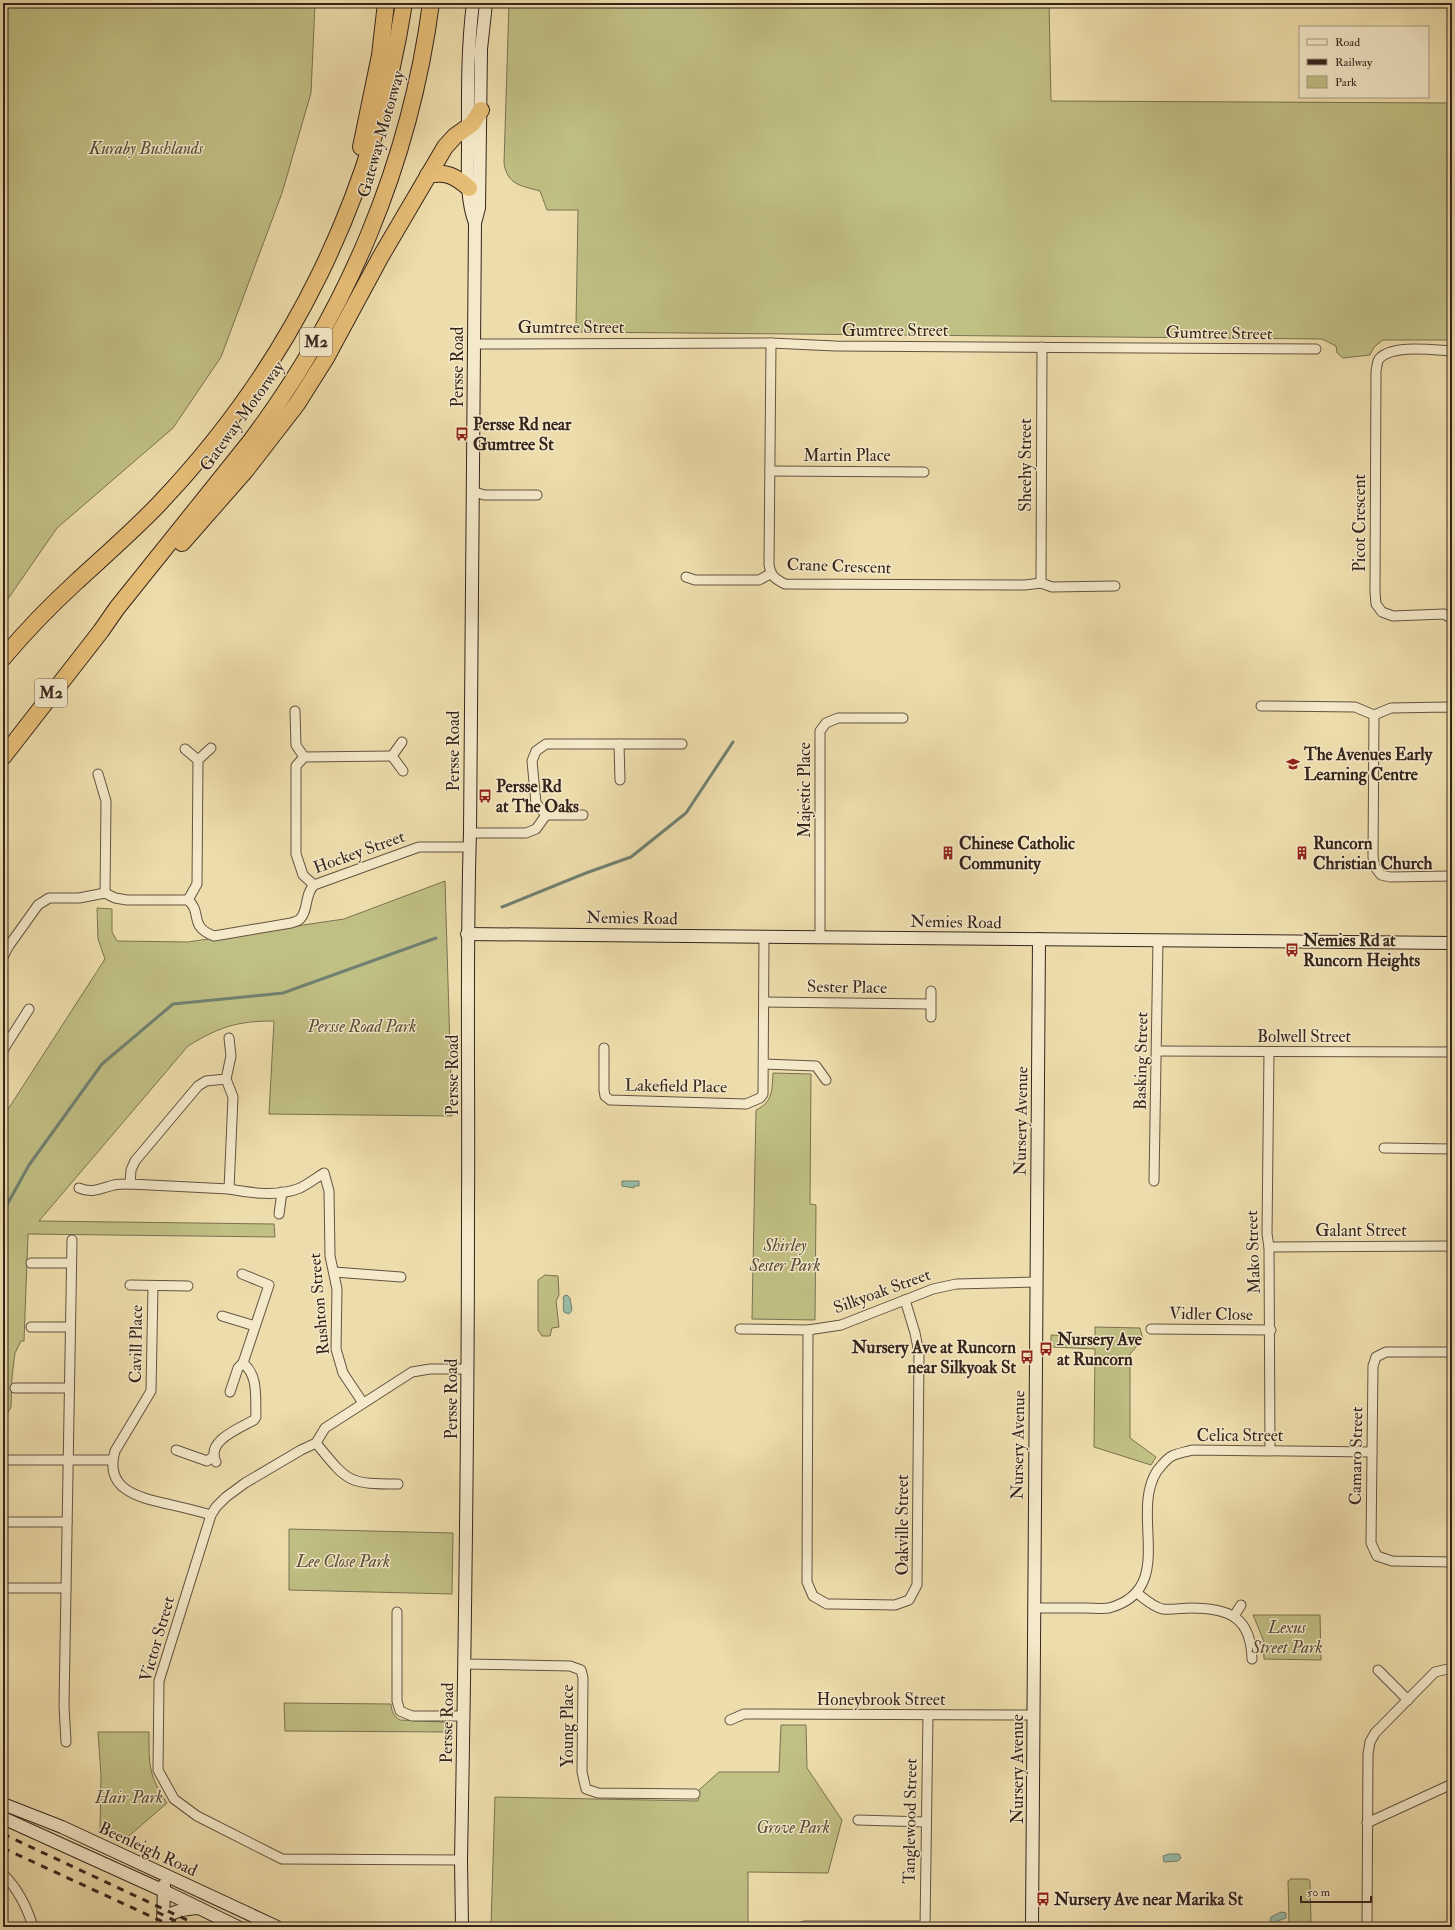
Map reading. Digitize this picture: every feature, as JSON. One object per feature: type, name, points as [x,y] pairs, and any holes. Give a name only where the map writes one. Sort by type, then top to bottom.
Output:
[{"type":"highway","points":[[351,205],[350,186],[373,96],[382,42],[386,3]]},
{"type":"highway","name":"Gateway Motorway","points":[[3,658],[67,590],[157,506],[217,438],[264,374],[317,282],[351,205],[373,143],[386,95],[404,3]]},
{"type":"highway","name":"Gateway Motorway","points":[[3,757],[101,631],[117,608],[271,413],[311,352],[360,256],[392,174],[418,80],[431,3]]},
{"type":"highway","points":[[101,631],[127,609],[246,470],[297,404],[326,358],[381,256],[428,175],[450,141],[472,124],[481,110]]},
{"type":"highway","points":[[428,175],[439,173],[450,174],[469,188]]},
{"type":"street","name":"Persse Road","points":[[473,3],[469,36],[468,127],[469,209],[475,223]]},
{"type":"street","name":"Persse Road","points":[[462,1927],[461,1860],[465,1664],[468,1369],[469,1060],[467,934],[470,833],[475,223],[479,208],[482,35],[486,3]]},
{"type":"street","name":"Gumtree Street","points":[[474,344],[771,343],[834,346],[1316,350]]},
{"type":"street","name":"Crane Crescent","points":[[771,343],[770,574],[777,580],[785,584],[1025,586],[1041,583],[1052,587],[1115,586]]},
{"type":"street","name":"Sheehy Street","points":[[1041,583],[1042,347]]},
{"type":"street","name":"Picot Crescent","points":[[1452,351],[1395,350],[1385,354],[1378,361],[1376,379],[1376,604],[1382,612],[1394,616],[1444,614],[1452,618]]},
{"type":"street","name":"Martin Place","points":[[770,471],[924,472]]},
{"type":"street","points":[[472,491],[484,495],[537,495]]},
{"type":"street","points":[[686,577],[695,580],[759,580],[770,574]]},
{"type":"street","points":[[1260,706],[1355,707],[1374,715],[1391,708],[1448,707],[1452,709]]},
{"type":"street","points":[[295,711],[296,745],[304,757]]},
{"type":"street","points":[[1374,715],[1373,857],[1375,867],[1381,875],[1390,877],[1452,876]]},
{"type":"street","name":"Majestic Place","points":[[820,937],[820,731],[826,723],[838,718],[903,718]]},
{"type":"street","points":[[392,756],[402,742]]},
{"type":"street","points":[[546,815],[536,803],[532,760],[536,750],[546,744],[682,744]]},
{"type":"street","points":[[619,744],[620,780]]},
{"type":"street","points":[[3,957],[8,947],[38,905],[48,898],[79,898],[105,893],[115,898],[127,900],[188,900],[197,884],[198,760],[212,748]]},
{"type":"street","points":[[184,749],[198,760]]},
{"type":"street","points":[[314,885],[303,875],[296,854],[296,766],[304,757],[392,756]]},
{"type":"street","points":[[392,756],[403,771]]},
{"type":"street","points":[[98,774],[106,801],[105,893]]},
{"type":"street","points":[[470,833],[526,833],[536,829],[546,815]]},
{"type":"street","points":[[546,815],[583,815]]},
{"type":"street","name":"Hockey Street","points":[[188,900],[193,905],[200,928],[203,932],[214,936],[291,923],[300,918],[304,911],[309,890],[314,885],[419,847],[469,847]]},
{"type":"street","name":"Nemies Road","points":[[467,934],[1449,942]]},
{"type":"street","name":"Lakefield Place","points":[[604,1048],[605,1096],[610,1100],[618,1102],[746,1104],[760,1098],[763,1094],[764,1064],[764,937]]},
{"type":"street","name":"Nursery Avenue","points":[[1032,1927],[1034,1715],[1033,1608],[1039,939]]},
{"type":"street","name":"Basking Street","points":[[1154,1182],[1158,940]]},
{"type":"street","points":[[931,991],[931,1017]]},
{"type":"street","name":"Sester Place","points":[[764,1002],[930,1004]]},
{"type":"street","points":[[3,1050],[29,1009]]},
{"type":"street","points":[[229,1038],[231,1056],[226,1079],[233,1097],[229,1189]]},
{"type":"street","name":"Bolwell Street","points":[[1157,1051],[1452,1052]]},
{"type":"street","name":"Mako Street","points":[[1269,1052],[1267,1234],[1270,1247],[1270,1450]]},
{"type":"street","points":[[764,1064],[816,1066],[826,1080]]},
{"type":"street","points":[[130,1184],[135,1161],[198,1086],[206,1081],[226,1079]]},
{"type":"street","points":[[1384,1148],[1452,1149]]},
{"type":"street","name":"Rushton Street","points":[[282,1192],[302,1187],[324,1173],[329,1191],[330,1256],[337,1290],[336,1349],[343,1373],[363,1403]]},
{"type":"street","points":[[79,1188],[87,1192],[98,1191],[115,1185],[130,1184],[229,1189],[247,1192],[282,1192],[279,1214]]},
{"type":"street","points":[[66,1742],[64,1706],[72,1240]]},
{"type":"street","name":"Galant Street","points":[[1270,1247],[1452,1246]]},
{"type":"street","points":[[31,1263],[71,1263]]},
{"type":"street","points":[[334,1272],[401,1277]]},
{"type":"street","points":[[230,1392],[238,1368],[243,1363],[269,1285],[242,1274]]},
{"type":"street","name":"Silkyoak Street","points":[[740,1329],[808,1330],[841,1325],[933,1289],[956,1284],[1036,1282]]},
{"type":"street","name":"Cavill Place","points":[[130,1285],[188,1286]]},
{"type":"street","name":"Cavill Place","points":[[113,1460],[115,1451],[151,1391],[153,1286]]},
{"type":"street","name":"Oakville Street","points":[[808,1330],[807,1582],[813,1596],[827,1604],[895,1605],[909,1600],[917,1584],[919,1353],[915,1333],[904,1300]]},
{"type":"street","points":[[222,1316],[255,1326]]},
{"type":"street","points":[[32,1327],[70,1327]]},
{"type":"street","name":"Vidler Close","points":[[1151,1329],[1271,1330]]},
{"type":"street","name":"Camaro Street","points":[[1452,1352],[1386,1352],[1376,1357],[1373,1366],[1371,1544],[1377,1556],[1392,1561],[1452,1562]]},
{"type":"street","points":[[176,1450],[207,1461],[215,1459],[216,1447],[221,1439],[254,1420],[256,1417],[254,1376],[250,1369],[243,1363]]},
{"type":"street","name":"Victor Street","points":[[461,1860],[282,1859],[197,1816],[174,1799],[158,1770],[159,1681],[211,1515],[216,1507],[246,1483],[301,1450],[316,1443],[325,1428],[412,1372],[430,1368],[468,1369]]},
{"type":"street","points":[[15,1388],[69,1388]]},
{"type":"street","points":[[316,1443],[342,1474],[352,1480],[365,1484],[398,1484]]},
{"type":"street","name":"Celica Street","points":[[1137,1593],[1145,1577],[1149,1562],[1148,1497],[1152,1480],[1161,1466],[1171,1456],[1192,1450],[1372,1452]]},
{"type":"street","points":[[3,1460],[113,1460],[115,1476],[124,1488],[138,1497],[211,1515]]},
{"type":"street","points":[[3,1522],[67,1522]]},
{"type":"street","points":[[3,1588],[66,1588]]},
{"type":"street","points":[[1033,1608],[1108,1608],[1124,1602],[1137,1593],[1151,1604],[1163,1608],[1222,1610],[1234,1616],[1245,1629],[1251,1646],[1252,1659]]},
{"type":"street","points":[[1234,1616],[1241,1605]]},
{"type":"street","points":[[397,1612],[397,1701],[400,1711],[412,1716],[464,1716]]},
{"type":"street","name":"Young Place","points":[[465,1664],[570,1666],[581,1670],[583,1678],[582,1772],[586,1789],[598,1793],[695,1794]]},
{"type":"street","points":[[1366,1927],[1368,1754],[1370,1742],[1374,1733],[1435,1672],[1452,1668]]},
{"type":"street","points":[[1378,1670],[1408,1700]]},
{"type":"street","name":"Honeybrook Street","points":[[730,1720],[744,1714],[1034,1715]]},
{"type":"street","name":"Tanglewood Street","points":[[924,1927],[928,1715]]},
{"type":"street","points":[[57,1724],[66,1730]]},
{"type":"street","points":[[1367,1823],[1452,1784]]},
{"type":"street","name":"Beenleigh Road","points":[[3,1804],[62,1827],[277,1927]]},
{"type":"street","name":"Beenleigh Road","points":[[3,1818],[164,1891],[238,1927]]},
{"type":"street","points":[[858,1820],[926,1822]]},
{"type":"street","points":[[3,1874],[16,1888],[23,1901],[33,1927]]},
{"type":"street","points":[[163,1924],[165,1876]]},
{"type":"street","points":[[163,1924],[166,1916],[180,1911],[199,1908]]},
{"type":"street","points":[[804,1926],[924,1927]]},
{"type":"green space","name":"Kuraby Bushlands","points":[[3,3],[315,3],[311,93],[282,193],[221,357],[173,428],[57,528],[3,606]]},
{"type":"green space","points":[[509,3],[1049,3],[1051,101],[1452,103],[1452,340],[1383,340],[1374,347],[1370,355],[1343,358],[1337,353],[1336,346],[1322,339],[579,332],[576,325],[578,210],[547,210],[540,191],[521,186],[512,180],[508,176],[504,163]]},
{"type":"green space","name":"Persse Road Park","points":[[445,881],[452,1116],[269,1114],[274,1021],[249,1022],[229,1026],[209,1034],[188,1046],[39,1221],[274,1224],[275,1237],[28,1234],[24,1341],[21,1341],[15,1353],[12,1377],[11,1407],[3,1421],[3,1117],[105,959],[98,939],[97,908],[112,909],[112,932],[117,941],[188,942],[344,919]]},
{"type":"green space","name":"Shirley Sester Park","points":[[773,1073],[811,1074],[810,1204],[816,1205],[815,1320],[752,1319],[756,1110],[762,1107],[769,1099],[772,1090]]},
{"type":"green space","points":[[545,1275],[558,1276],[559,1295],[556,1301],[559,1327],[552,1328],[550,1336],[542,1336],[538,1330],[538,1280]]},
{"type":"green space","points":[[1095,1327],[1140,1328],[1143,1339],[1130,1354],[1130,1438],[1156,1457],[1151,1465],[1094,1447],[1095,1349],[1051,1347],[1051,1335],[1095,1337]]},
{"type":"green space","name":"Lee Close Park","points":[[289,1529],[453,1533],[452,1594],[289,1590]]},
{"type":"green space","name":"Lexus Street Park","points":[[1253,1615],[1320,1615],[1321,1660],[1264,1659],[1263,1639]]},
{"type":"green space","points":[[284,1703],[391,1704],[393,1714],[400,1720],[449,1723],[450,1732],[285,1731]]},
{"type":"green space","name":"Grove Park","points":[[781,1725],[806,1725],[807,1768],[842,1820],[828,1873],[748,1872],[748,1927],[491,1927],[495,1797],[698,1801],[699,1790],[719,1772],[779,1772]]},
{"type":"green space","name":"Hair Park","points":[[98,1732],[149,1732],[149,1753],[153,1777],[167,1803],[123,1841],[100,1830],[101,1775]]},
{"type":"green space","points":[[1291,1879],[1308,1879],[1310,1881],[1311,1921],[1309,1924],[1292,1924],[1289,1922],[1288,1881]]},
{"type":"shaded area","points":[[622,1181],[639,1181],[639,1186],[634,1186],[634,1188],[622,1186]]},
{"type":"shaded area","points":[[567,1295],[570,1298],[572,1310],[569,1314],[563,1310],[563,1298]]},
{"type":"shaded area","points":[[1169,1854],[1179,1854],[1181,1858],[1178,1861],[1164,1862],[1163,1856]]},
{"type":"shaded area","points":[[1281,1912],[1286,1913],[1286,1918],[1272,1923],[1270,1921],[1271,1917]]},
{"type":"waterway","points":[[502,907],[586,873],[631,857],[686,813],[733,742]]},
{"type":"waterway","points":[[3,1212],[29,1165],[102,1064],[173,1004],[283,993],[436,938]]},
{"type":"railway","points":[[3,1834],[202,1927]]},
{"type":"railway","points":[[3,1848],[174,1927]]},
{"type":"railway","points":[[157,1912],[188,1927]]},
{"type":"place","name":"Persse Rd near Gumtree St","points":[[462,434]]},
{"type":"place","name":"The Avenues Early Learning Centre","points":[[1293,764]]},
{"type":"place","name":"Persse Rd at The Oaks","points":[[485,796]]},
{"type":"place","name":"Chinese Catholic Community","points":[[948,853]]},
{"type":"place","name":"Runcorn Christian Church","points":[[1302,853]]},
{"type":"place","name":"Nemies Rd at Runcorn Heights","points":[[1292,950]]},
{"type":"place","name":"Nursery Ave at Runcorn","points":[[1046,1349]]},
{"type":"place","name":"Nursery Ave at Runcorn near Silkyoak St","points":[[1027,1357]]},
{"type":"place","name":"Nursery Ave near Marika St","points":[[1043,1899]]}]
